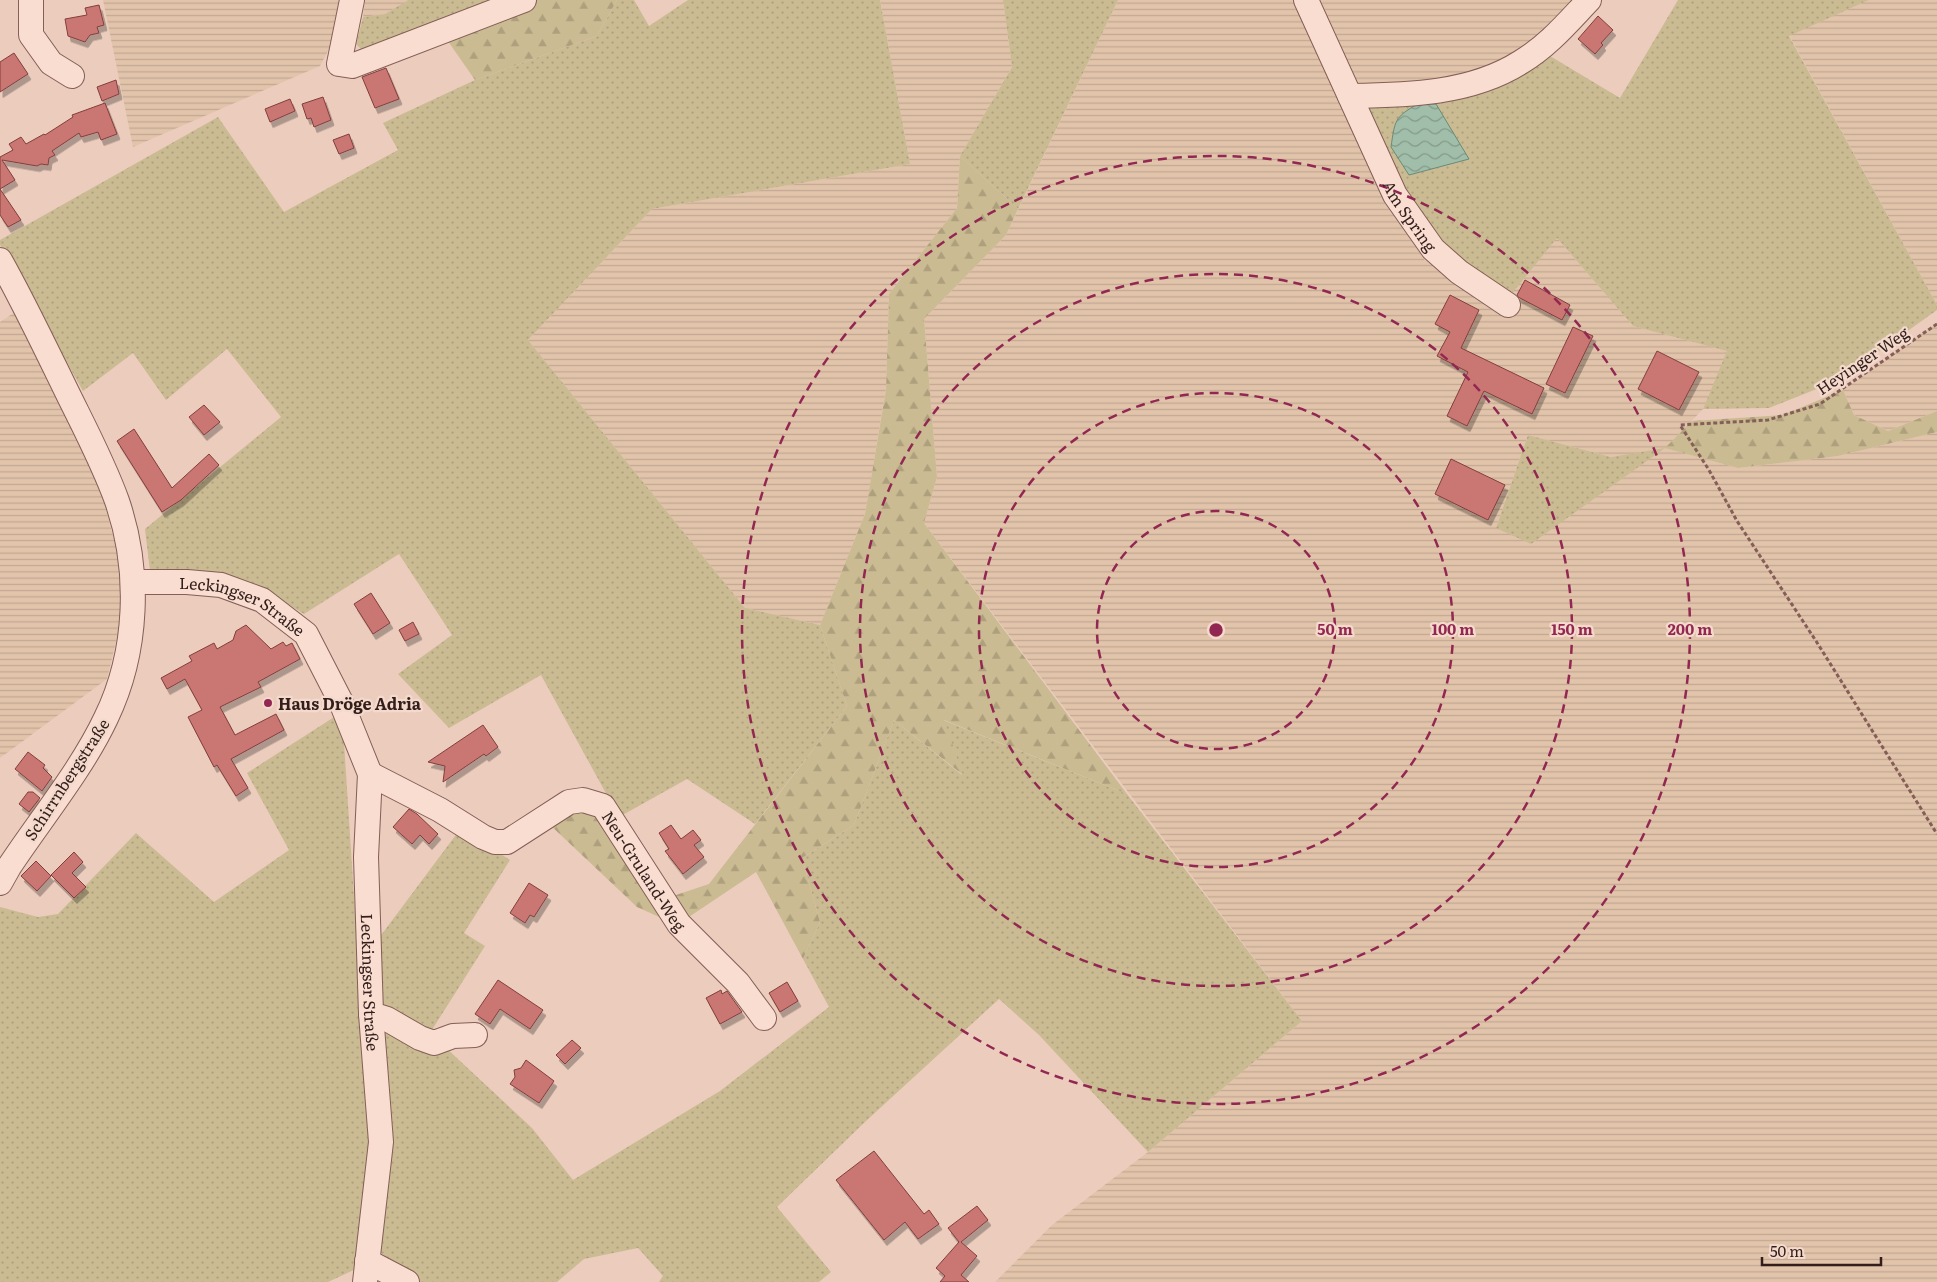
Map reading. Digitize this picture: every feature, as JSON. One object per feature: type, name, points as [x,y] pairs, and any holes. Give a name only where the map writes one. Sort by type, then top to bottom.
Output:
[{"type":"street","points":[[31,0],[31,35],[51,63],[72,76]]},
{"type":"street","points":[[352,0],[339,64],[352,66],[524,0]]},
{"type":"street","name":"Am Spring","points":[[1306,0],[1395,195],[1433,249],[1459,272],[1508,305]]},
{"type":"street","points":[[1350,96],[1403,95],[1446,90],[1489,77],[1521,63],[1549,42],[1589,0]]},
{"type":"street","points":[[3,272],[111,484],[124,526],[133,582]]},
{"type":"street","name":"Leckingser Straße","points":[[133,582],[187,582],[221,585],[262,600],[306,634],[341,702],[370,774],[366,857],[371,1014],[380,1142],[366,1271]]},
{"type":"street","name":"Schirrnbergstraße","points":[[3,870],[79,764],[106,719],[123,673],[130,641],[133,582]]},
{"type":"street","name":"Neu-Gruland-Weg","points":[[370,774],[440,810],[483,837],[495,842],[507,842],[569,802],[583,800],[603,806],[679,924],[738,984],[764,1018]]},
{"type":"street","points":[[371,1014],[387,1019],[420,1038],[434,1043],[462,1034],[476,1034]]},
{"type":"street","points":[[366,1271],[406,1282]]},
{"type":"path","name":"Heyinger Weg","points":[[1937,324],[1820,404],[1768,420],[1680,425],[1709,470],[1736,521],[1816,642],[1937,834]]},
{"type":"shaded area","points":[[103,0],[348,0],[343,23],[320,66],[133,147]]},
{"type":"shaded area","points":[[365,0],[408,0],[385,14],[363,17]]},
{"type":"shaded area","points":[[880,0],[1003,0],[1012,67],[960,156],[957,208],[889,294],[886,389],[865,514],[820,625],[745,608],[528,340],[652,209],[910,164]]},
{"type":"shaded area","points":[[1118,0],[1578,0],[1534,46],[1355,120],[1425,261],[1437,248],[1557,238],[1633,326],[1728,351],[1703,409],[1666,448],[1738,468],[1838,456],[1937,432],[1937,1282],[995,1282],[1052,1225],[1148,1152],[1302,1021],[924,523],[937,477],[924,319],[1006,235]],"holes":[[[1528,435],[1611,457],[1664,449],[1496,528]]]},
{"type":"shaded area","points":[[1869,0],[1937,0],[1937,305],[1789,35]]},
{"type":"shaded area","points":[[15,312],[100,487],[120,562],[121,621],[107,679],[0,758],[0,322]]},
{"type":"shaded area","points":[[1937,323],[1937,411],[1888,431],[1854,415],[1843,390]]},
{"type":"green space","points":[[408,0],[531,0],[365,53],[356,44],[363,17],[385,14]]},
{"type":"green space","points":[[531,0],[617,0],[597,36],[475,80],[443,34]]},
{"type":"green space","points":[[617,0],[634,0],[649,26],[688,0],[880,0],[910,164],[652,209],[528,340],[745,608],[820,625],[847,706],[755,824],[687,779],[619,817],[541,675],[449,728],[398,674],[452,635],[399,554],[304,614],[261,588],[150,571],[145,529],[281,417],[227,349],[166,400],[133,353],[83,391],[0,245],[0,240],[218,117],[284,212],[398,150],[383,123],[475,80],[597,36]]},
{"type":"green space","points":[[1003,0],[1118,0],[1018,209],[960,156],[1012,67]]},
{"type":"green space","points":[[1678,0],[1869,0],[1789,36],[1937,305],[1937,310],[1839,380],[1769,408],[1703,409],[1727,351],[1633,326],[1557,238],[1513,292],[1437,248],[1399,192],[1363,102],[1545,53],[1620,98]]},
{"type":"green space","points":[[960,156],[1018,209],[1006,235],[924,319],[937,477],[924,523],[1127,794],[944,720],[963,775],[894,720],[854,825],[802,858],[820,922],[803,959],[756,872],[677,925],[637,907],[548,823],[571,806],[603,817],[655,902],[709,884],[847,706],[820,625],[865,514],[886,390],[889,294],[957,208]]},
{"type":"green space","points":[[1843,390],[1854,415],[1888,431],[1937,411],[1937,432],[1838,456],[1738,468],[1665,448],[1692,421],[1783,415]]},
{"type":"green space","points":[[1528,435],[1611,457],[1665,448],[1531,544],[1496,528]]},
{"type":"green space","points":[[342,712],[370,1142],[358,1268],[328,1282],[0,1282],[0,907],[38,917],[58,914],[136,833],[214,902],[289,850],[247,773]]},
{"type":"green space","points":[[894,720],[962,775],[943,720],[1127,794],[1302,1021],[1148,1152],[1039,1035],[999,999],[866,1121],[777,1207],[831,1272],[819,1282],[659,1282],[663,1276],[638,1248],[584,1259],[557,1282],[417,1282],[379,1251],[392,1145],[379,938],[461,828],[510,860],[464,933],[485,946],[430,1033],[532,1128],[573,1180],[720,1091],[829,1007],[803,959],[820,922],[802,858],[854,825]]},
{"type":"water","points":[[1418,104],[1436,104],[1469,159],[1409,175],[1391,147],[1395,125],[1400,116]]},
{"type":"building","points":[[99,5],[104,25],[97,27],[99,33],[90,35],[85,42],[68,36],[65,19],[87,15],[85,8]]},
{"type":"building","points":[[1598,16],[1613,30],[1601,43],[1603,45],[1595,54],[1578,39]]},
{"type":"building","points":[[14,53],[28,74],[0,92],[0,62]]},
{"type":"building","points":[[386,68],[399,99],[375,108],[362,77]]},
{"type":"building","points":[[116,80],[119,94],[102,101],[97,87]]},
{"type":"building","points":[[323,97],[331,120],[314,127],[311,118],[307,119],[302,104]]},
{"type":"building","points":[[290,99],[295,111],[270,122],[265,109]]},
{"type":"building","points":[[105,103],[117,134],[101,140],[98,132],[81,137],[79,133],[52,151],[55,155],[49,158],[48,165],[41,164],[37,166],[2,160],[15,180],[0,189],[0,157],[13,150],[9,144],[21,137],[26,144],[45,135],[73,117],[72,115]]},
{"type":"building","points":[[349,134],[354,148],[339,154],[333,140]]},
{"type":"building","points":[[0,189],[21,220],[8,227],[0,215]]},
{"type":"building","points":[[1525,280],[1570,305],[1562,320],[1518,297],[1517,295]]},
{"type":"building","points":[[1450,295],[1479,310],[1461,348],[1544,388],[1532,414],[1484,391],[1467,426],[1447,416],[1468,372],[1437,356],[1450,332],[1435,324]]},
{"type":"building","points":[[1573,327],[1593,336],[1565,393],[1546,384]]},
{"type":"building","points":[[1657,351],[1699,372],[1679,410],[1638,389]]},
{"type":"building","points":[[204,405],[220,422],[204,435],[189,417]]},
{"type":"building","points":[[134,429],[172,488],[209,454],[219,465],[181,500],[162,512],[117,441]]},
{"type":"building","points":[[1451,459],[1505,485],[1488,520],[1435,494]]},
{"type":"building","points":[[371,593],[390,623],[373,634],[354,604]]},
{"type":"building","points":[[413,622],[419,634],[405,641],[399,630]]},
{"type":"building","points":[[246,625],[271,649],[283,642],[286,646],[292,643],[300,659],[258,682],[261,687],[220,707],[235,735],[276,714],[284,730],[231,759],[248,788],[236,796],[217,765],[214,767],[188,717],[202,710],[185,679],[167,689],[161,678],[192,661],[189,656],[214,643],[217,649],[233,640],[236,631]]},
{"type":"building","points":[[483,725],[498,747],[486,756],[484,754],[443,782],[445,766],[428,762]]},
{"type":"building","points":[[28,752],[45,765],[43,768],[52,777],[42,791],[15,769]]},
{"type":"building","points":[[28,792],[33,792],[40,798],[29,812],[19,804]]},
{"type":"building","points":[[409,809],[438,834],[429,844],[420,835],[412,844],[393,827]]},
{"type":"building","points":[[671,825],[681,839],[693,830],[701,840],[694,845],[704,857],[683,874],[665,851],[669,849],[659,833]]},
{"type":"building","points":[[74,852],[83,862],[72,873],[86,887],[74,898],[51,875]]},
{"type":"building","points":[[36,861],[51,876],[37,891],[21,876]]},
{"type":"building","points":[[529,883],[548,895],[534,917],[530,915],[525,923],[510,913]]},
{"type":"building","points":[[498,980],[543,1010],[530,1029],[500,1009],[490,1024],[475,1014]]},
{"type":"building","points":[[787,982],[798,1001],[780,1012],[769,993]]},
{"type":"building","points":[[721,990],[722,994],[727,991],[742,1012],[720,1024],[706,998]]},
{"type":"building","points":[[572,1040],[581,1048],[565,1064],[556,1055]]},
{"type":"building","points":[[526,1060],[554,1081],[539,1103],[510,1084],[515,1077],[514,1070],[521,1068]]},
{"type":"building","points":[[874,1151],[924,1214],[929,1210],[939,1224],[918,1239],[905,1222],[884,1240],[836,1180]]},
{"type":"building","points":[[977,1206],[988,1220],[961,1242],[977,1256],[961,1275],[969,1282],[940,1282],[945,1276],[936,1268],[959,1242],[948,1228]]},
{"type":"place","name":"Haus Dröge Adria","points":[[268,703]]}]
